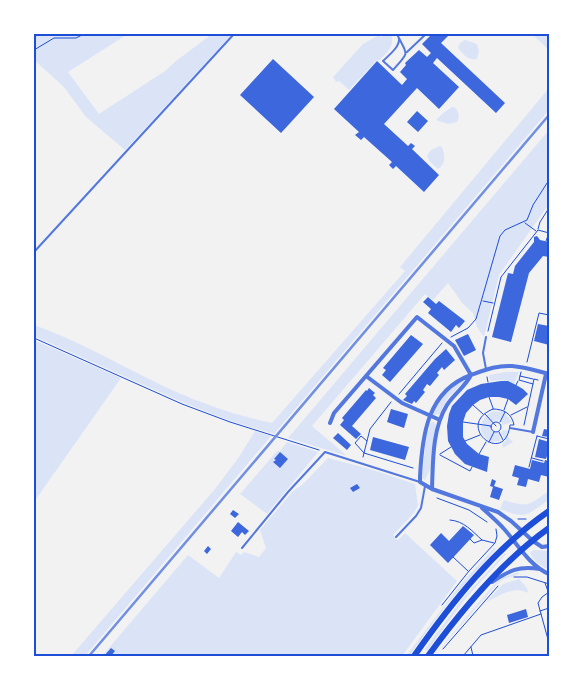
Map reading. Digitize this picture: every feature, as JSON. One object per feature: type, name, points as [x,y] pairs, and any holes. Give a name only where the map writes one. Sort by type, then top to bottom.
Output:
[{"type":"main road","points":[[414,656],[461,593],[513,539],[549,511]]},
{"type":"main road","points":[[428,656],[488,585],[521,551],[549,528]]},
{"type":"street","points":[[330,422],[334,413],[417,316],[454,346],[471,375]]},
{"type":"street","points":[[533,430],[544,381],[548,374],[524,368],[503,366],[486,369],[460,379],[446,391],[434,406],[430,416],[424,437],[420,482],[432,489],[498,512],[511,521],[532,541],[542,546],[549,546]]},
{"type":"street","points":[[432,489],[440,420],[448,404],[471,375]]},
{"type":"street","points":[[366,376],[394,399],[440,420]]},
{"type":"street","points":[[480,506],[501,525],[521,551],[540,569],[549,574]]},
{"type":"street","points":[[488,585],[509,570],[523,568],[540,569]]},
{"type":"lane","points":[[34,252],[234,34]]},
{"type":"lane","points":[[397,34],[407,52]]},
{"type":"lane","points":[[399,38],[397,46],[383,61],[393,70],[407,52],[426,34]]},
{"type":"lane","points":[[486,337],[483,352],[486,369]]},
{"type":"lane","points":[[510,428],[533,430]]},
{"type":"lane","points":[[242,548],[288,492],[325,452],[420,482]]},
{"type":"lane","points":[[396,537],[421,508],[425,486]]},
{"type":"path","points":[[34,50],[54,38],[76,38],[84,34]]},
{"type":"path","points":[[445,339],[462,332],[472,325],[476,319],[500,236],[506,229],[528,219],[533,205],[549,180]]},
{"type":"path","points":[[486,337],[500,277],[537,230],[549,208]]},
{"type":"path","points":[[525,222],[537,230],[549,233],[546,241]]},
{"type":"path","points":[[481,300],[494,303]]},
{"type":"path","points":[[516,385],[524,368],[540,313],[549,315]]},
{"type":"path","points":[[548,326],[549,322]]},
{"type":"path","points":[[34,338],[182,404],[230,422],[325,452]]},
{"type":"path","points":[[520,376],[544,381]]},
{"type":"path","points":[[534,379],[524,426],[533,430],[537,436],[549,439]]},
{"type":"path","points":[[519,380],[534,384]]},
{"type":"path","points":[[489,397],[493,409]]},
{"type":"path","points":[[503,441],[499,431],[501,427],[499,423],[508,399]]},
{"type":"path","points":[[473,405],[496,426]]},
{"type":"path","points":[[510,416],[528,406]]},
{"type":"path","points":[[493,409],[504,411],[510,416],[514,425],[510,425],[510,432],[503,441],[494,444],[488,442],[480,434],[478,424],[484,414],[493,409]]},
{"type":"path","points":[[463,422],[492,426]]},
{"type":"path","points":[[493,423],[499,423]]},
{"type":"path","points":[[493,423],[494,431]]},
{"type":"path","points":[[494,431],[499,431]]},
{"type":"path","points":[[479,454],[494,431]]},
{"type":"path","points":[[465,441],[480,434]]},
{"type":"path","points":[[368,441],[361,436],[355,443],[364,453],[415,468],[420,472]]},
{"type":"path","points":[[529,466],[537,436]]},
{"type":"path","points":[[437,454],[451,447]]},
{"type":"path","points":[[437,454],[470,471],[472,467]]},
{"type":"path","points":[[531,458],[543,461]]},
{"type":"path","points":[[432,489],[438,500],[469,510],[492,525],[497,532],[495,543],[482,540],[464,524],[457,520],[450,520]]},
{"type":"path","points":[[515,517],[521,520],[528,518]]},
{"type":"path","points":[[470,539],[474,543],[482,540]]},
{"type":"path","points":[[453,557],[469,571]]},
{"type":"path","points":[[508,579],[521,576],[549,584]]},
{"type":"path","points":[[442,650],[502,582]]},
{"type":"path","points":[[545,582],[549,593],[539,601],[538,606],[549,643]]},
{"type":"path","points":[[540,611],[549,608]]},
{"type":"path","points":[[463,656],[481,635],[488,631],[541,614]]},
{"type":"path","points":[[470,647],[473,656]]},
{"type":"shaded area","points":[[34,34],[128,34],[68,72],[99,114],[165,71],[212,34],[232,34],[125,150],[86,117],[64,87],[34,60]]},
{"type":"shaded area","points":[[391,34],[392,42],[388,51],[349,90],[339,81],[336,82],[333,77],[363,44],[379,35],[380,37]]},
{"type":"shaded area","points":[[549,34],[549,50],[533,35]]},
{"type":"shaded area","points":[[465,40],[477,44],[479,51],[477,59],[469,58],[458,48],[460,43]]},
{"type":"shaded area","points":[[549,88],[549,110],[274,434],[231,421],[182,402],[34,336],[34,325],[82,345],[186,396],[229,412],[272,423],[405,271],[400,267]]},
{"type":"shaded area","points":[[452,107],[458,112],[457,122],[448,124],[436,120],[443,113]]},
{"type":"shaded area","points":[[549,130],[549,204],[499,275],[484,337],[477,327],[473,313],[463,304],[448,283],[433,300],[425,294],[312,426],[347,456],[288,438]]},
{"type":"shaded area","points":[[440,146],[443,150],[444,159],[441,167],[438,169],[430,162],[427,156],[431,150]]},
{"type":"shaded area","points":[[34,340],[121,378],[34,502]]},
{"type":"shaded area","points":[[519,372],[514,384],[502,380],[490,381],[489,375]]},
{"type":"shaded area","points":[[465,380],[448,398],[440,414],[434,415],[433,413],[446,394],[455,385]]},
{"type":"shaded area","points":[[494,411],[504,412],[512,422],[503,425],[500,420],[493,421],[491,429],[499,433],[501,441],[492,442],[487,440],[481,431],[481,427],[485,416]]},
{"type":"shaded area","points":[[431,422],[434,422],[436,426],[430,470],[425,480],[422,478],[426,438]]},
{"type":"shaded area","points":[[503,430],[508,431],[506,435],[513,442],[503,448],[502,444],[506,441],[501,433]]},
{"type":"shaded area","points":[[255,431],[271,436],[85,656],[71,656],[215,489],[239,457]]},
{"type":"shaded area","points":[[287,442],[318,452],[267,514],[240,494]]},
{"type":"shaded area","points":[[328,458],[415,484],[418,506],[393,535],[398,540],[405,533],[457,581],[402,656],[102,656],[188,555],[219,578],[236,552],[241,555],[244,552],[259,557],[266,548],[260,530],[293,491],[302,485]]},
{"type":"shaded area","points":[[549,491],[549,500],[526,514],[521,515],[500,509],[504,500],[528,504]]},
{"type":"shaded area","points":[[494,548],[496,549],[447,604],[409,656],[406,656],[461,584]]},
{"type":"shaded area","points":[[534,550],[549,551],[549,570],[541,565],[530,553]]},
{"type":"shaded area","points":[[505,553],[465,599],[427,651],[425,649],[463,598]]},
{"type":"shaded area","points":[[519,572],[519,574],[504,579],[497,584],[434,656],[496,583],[504,577]]},
{"type":"shaded area","points":[[519,579],[527,588],[528,593],[517,590],[512,591],[501,594],[486,602],[503,584]]},
{"type":"building","points":[[432,34],[450,34],[441,43],[505,103],[496,113],[437,58],[433,63],[459,87],[439,109],[417,88],[384,124],[408,146],[411,143],[415,146],[412,149],[439,175],[424,192],[396,166],[393,169],[389,165],[392,162],[364,137],[361,140],[355,135],[359,132],[334,109],[377,61],[402,85],[407,79],[400,72],[406,65],[405,63],[419,50],[427,57],[431,53],[422,44]]},
{"type":"building","points":[[273,59],[314,97],[281,133],[240,95]]},
{"type":"building","points":[[417,111],[428,121],[418,132],[407,122]]},
{"type":"building","points":[[537,236],[540,240],[549,242],[549,257],[543,256],[529,273],[511,342],[492,337],[508,273],[513,274],[515,266],[534,242],[534,237]]},
{"type":"building","points":[[428,297],[436,304],[439,301],[465,321],[459,328],[456,325],[451,332],[428,313],[431,309],[423,302]]},
{"type":"building","points":[[538,324],[549,326],[549,345],[534,341]]},
{"type":"building","points":[[468,334],[476,350],[464,356],[455,340]]},
{"type":"building","points":[[411,335],[423,344],[390,382],[382,375],[386,370],[383,368]]},
{"type":"building","points":[[446,349],[455,360],[444,370],[442,367],[437,373],[439,375],[430,386],[427,384],[423,390],[425,392],[416,403],[414,401],[412,404],[403,400],[407,396],[405,394]]},
{"type":"building","points":[[508,381],[528,394],[516,405],[508,399],[499,397],[489,397],[480,400],[466,413],[463,422],[463,437],[467,444],[479,454],[489,457],[487,472],[465,464],[455,454],[448,441],[447,426],[452,406],[467,390],[481,384]]},
{"type":"building","points":[[369,388],[375,393],[373,395],[376,398],[352,426],[361,434],[356,439],[340,425],[344,420],[342,418]]},
{"type":"building","points":[[391,409],[408,414],[404,428],[387,422]]},
{"type":"building","points":[[544,429],[549,430],[549,437],[542,436]]},
{"type":"building","points":[[338,433],[351,445],[347,450],[333,438]]},
{"type":"building","points":[[373,437],[409,447],[405,460],[370,450]]},
{"type":"building","points":[[539,439],[549,442],[546,459],[535,457]]},
{"type":"building","points":[[280,452],[288,459],[280,468],[273,462]]},
{"type":"building","points":[[532,460],[544,463],[545,460],[549,461],[549,477],[541,475],[539,482],[528,479],[526,487],[517,485],[519,478],[512,476],[515,465],[530,469]]},
{"type":"building","points":[[492,479],[496,481],[494,486],[503,489],[499,500],[490,497],[493,487],[490,486]]},
{"type":"building","points":[[357,484],[360,488],[353,492],[350,488]]},
{"type":"building","points":[[233,510],[239,514],[235,518],[230,514]]},
{"type":"building","points":[[238,522],[249,531],[245,535],[242,532],[238,537],[231,531]]},
{"type":"building","points":[[463,526],[474,535],[448,563],[430,545],[441,533],[449,541]]},
{"type":"building","points":[[208,546],[211,549],[207,554],[204,551]]},
{"type":"building","points":[[526,609],[528,617],[509,623],[507,615]]},
{"type":"building","points":[[111,648],[115,651],[111,656],[104,656]]},
{"type":"railway","points":[[89,656],[549,115]]}]
